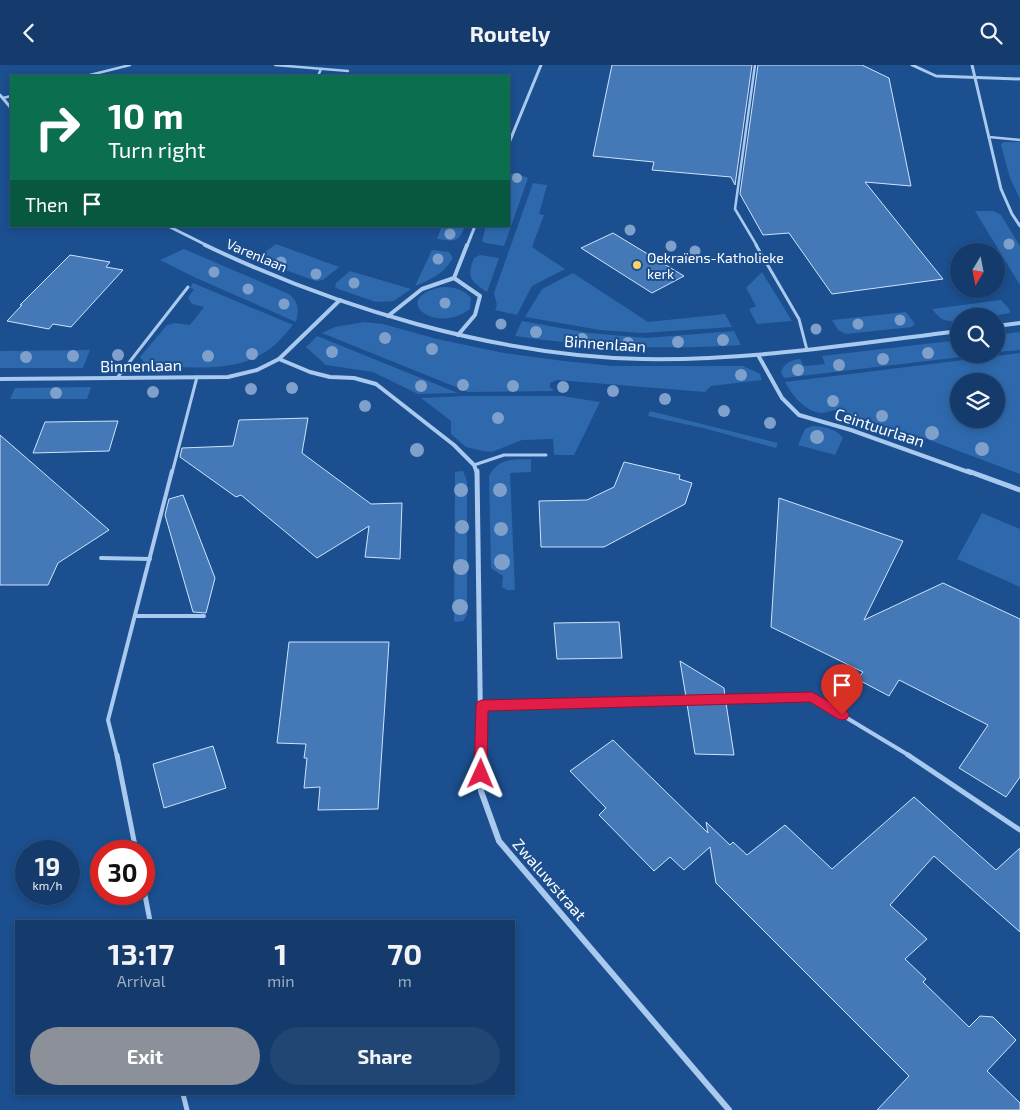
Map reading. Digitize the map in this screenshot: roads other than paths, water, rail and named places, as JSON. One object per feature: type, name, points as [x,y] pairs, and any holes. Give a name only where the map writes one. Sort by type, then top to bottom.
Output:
[{"type":"street","points":[[510,141],[541,65]]},
{"type":"street","points":[[912,65],[936,76],[976,79],[1020,79]]},
{"type":"street","points":[[972,65],[1001,189],[1012,214],[1020,226]]},
{"type":"street","points":[[1,97],[10,107]]},
{"type":"street","name":"Varenlaan","points":[[170,227],[244,263],[340,300]]},
{"type":"street","points":[[388,315],[422,289],[454,278],[475,227]]},
{"type":"street","points":[[454,278],[480,297],[475,315],[458,335]]},
{"type":"street","name":"Binnenlaan","points":[[0,379],[228,377],[257,370],[279,359],[340,300],[458,335],[523,348],[581,355],[642,359],[758,355],[950,332]]},
{"type":"street","points":[[1005,325],[1020,323]]},
{"type":"street","name":"Ceintuurlaan","points":[[758,355],[782,398],[799,415],[851,430],[1020,490]]},
{"type":"street","points":[[279,359],[316,374],[330,377],[354,378],[376,384],[454,445],[474,465]]},
{"type":"street","name":"Zwaluwstraat","points":[[474,465],[478,475],[482,706],[481,791],[499,841],[729,1110]]},
{"type":"lane","points":[[90,75],[130,65]]},
{"type":"lane","points":[[275,65],[348,71]]},
{"type":"lane","points":[[755,65],[735,209],[799,319],[807,350]]},
{"type":"lane","points":[[318,75],[321,69]]},
{"type":"lane","points":[[989,137],[1020,140]]},
{"type":"lane","points":[[117,378],[188,287]]},
{"type":"lane","points":[[134,840],[120,766],[108,720],[197,377]]},
{"type":"lane","points":[[474,465],[504,455],[546,455]]},
{"type":"lane","points":[[102,558],[150,559]]},
{"type":"lane","points":[[135,616],[204,616]]},
{"type":"lane","points":[[482,706],[812,697],[933,770],[1020,829]]},
{"type":"lane","points":[[147,905],[150,920]]},
{"type":"lane","points":[[183,1095],[187,1110]]},
{"type":"place","name":"Oekraïens-Katholieke kerk","points":[[637,265]]}]
